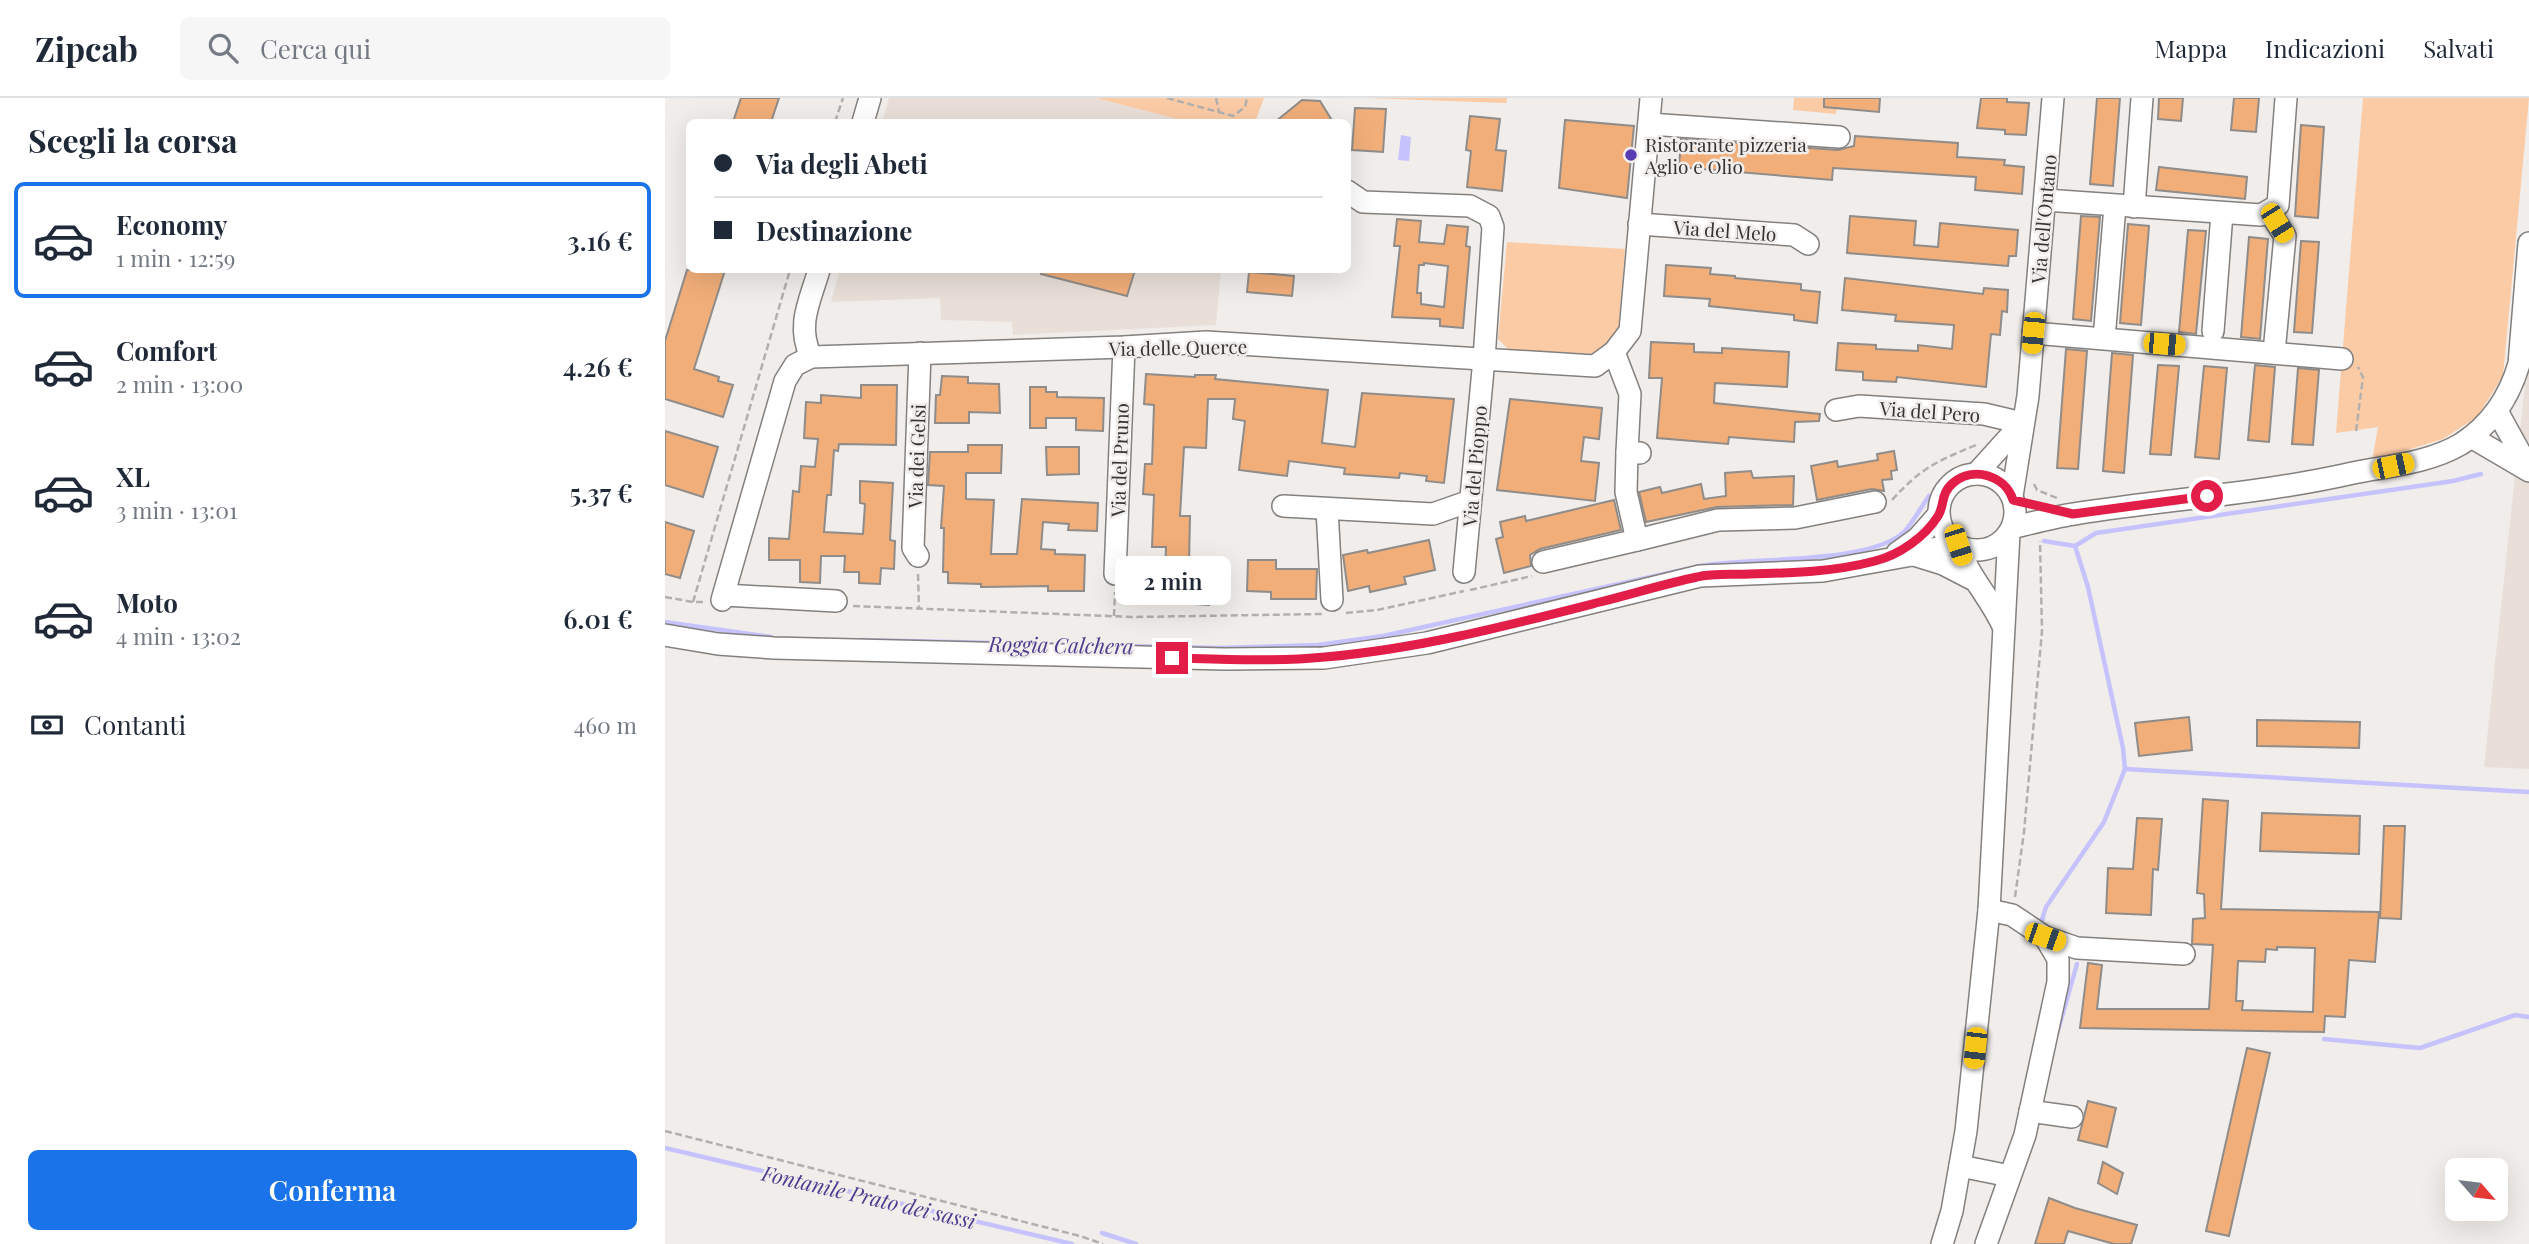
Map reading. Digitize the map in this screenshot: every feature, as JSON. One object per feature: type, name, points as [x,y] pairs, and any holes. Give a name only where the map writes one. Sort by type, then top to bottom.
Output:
[{"type":"street","points":[[864,119],[870,98]]},
{"type":"street","points":[[1637,540],[1626,492],[1634,453],[1630,394],[1614,352],[1630,331],[1651,98]]},
{"type":"street","name":"Via dell'Ontano","points":[[2012,498],[2028,396],[2053,98]]},
{"type":"street","points":[[2105,327],[2142,98]]},
{"type":"street","points":[[2045,200],[2261,215],[2278,205],[2286,98]]},
{"type":"street","points":[[1649,124],[1839,137]]},
{"type":"street","name":"Via del Pioppo","points":[[1351,194],[1363,202],[1471,206],[1489,216],[1493,227],[1464,572]]},
{"type":"street","points":[[2269,211],[2285,236],[2276,342]]},
{"type":"street","points":[[2213,331],[2222,213]]},
{"type":"street","name":"Via del Melo","points":[[1639,224],[1794,235],[1808,244]]},
{"type":"street","points":[[1942,1244],[1952,1211],[1966,1131],[1989,909],[2003,626],[2010,530],[2015,508],[2012,498],[1997,480],[1976,474],[1964,476],[1946,491],[1939,514],[1942,527],[1957,544],[1969,550],[1992,548],[2002,542],[2010,530],[2073,514],[2341,477],[2441,453],[2484,424],[2511,389],[2519,364],[2527,298],[2529,243]]},
{"type":"street","points":[[818,273],[804,320],[804,342],[811,357],[795,365],[785,381],[723,598],[844,603]]},
{"type":"street","points":[[2033,333],[2342,359]]},
{"type":"street","name":"Via delle Querce","points":[[811,357],[1206,342],[1595,366],[1614,352]]},
{"type":"street","name":"Via del Pruno","points":[[1115,574],[1124,347]]},
{"type":"street","name":"Via dei Gelsi","points":[[918,556],[913,548],[920,353]]},
{"type":"street","name":"Via del Pero","points":[[1836,410],[1859,406],[1984,414],[2022,423]]},
{"type":"street","points":[[1976,474],[2022,423]]},
{"type":"street","points":[[2484,424],[2529,470]]},
{"type":"street","points":[[2484,424],[2529,470]]},
{"type":"street","points":[[2012,498],[2073,514]]},
{"type":"street","points":[[1283,506],[1433,514],[1470,501]]},
{"type":"street","points":[[1541,568],[1718,520],[1795,518],[1881,504]]},
{"type":"street","points":[[1327,509],[1336,609]]},
{"type":"street","points":[[1887,558],[1918,538],[1939,514]]},
{"type":"street","points":[[665,635],[718,644],[774,648],[1226,659],[1324,658],[1427,643],[1700,576],[1823,570],[1912,555],[1957,544]]},
{"type":"street","points":[[1957,544],[1963,562],[2003,626]]},
{"type":"street","points":[[1912,555],[1943,564],[1974,580]]},
{"type":"street","points":[[1989,909],[2012,915],[2045,937],[2077,948],[2184,954]]},
{"type":"street","points":[[1986,1244],[2025,1135],[2058,982],[2057,959],[2045,937]]},
{"type":"street","points":[[2030,1111],[2072,1117]]},
{"type":"street","points":[[1960,1166],[2010,1176]]},
{"type":"path","points":[[836,119],[843,98]]},
{"type":"path","points":[[1167,98],[1233,116],[1245,107],[1247,98]]},
{"type":"path","points":[[1216,98],[1219,112]]},
{"type":"path","points":[[693,603],[789,273]]},
{"type":"path","points":[[2342,359],[2358,366],[2363,377],[2356,431]]},
{"type":"path","points":[[1881,504],[1925,468],[1977,445]]},
{"type":"path","points":[[2033,481],[2037,490],[2051,497],[2073,500],[2073,514]]},
{"type":"path","points":[[2012,915],[2024,832],[2042,631],[2042,537]]},
{"type":"path","points":[[918,556],[919,609]]},
{"type":"path","points":[[844,603],[919,609],[1114,616],[1377,610],[1541,568]]},
{"type":"path","points":[[1114,616],[1115,574]]},
{"type":"path","points":[[665,597],[693,603],[723,598]]},
{"type":"path","points":[[665,1131],[1103,1244]]},
{"type":"shaded area","points":[[889,98],[1096,98],[1177,119],[883,119]]},
{"type":"shaded area","points":[[1096,98],[1264,98],[1256,119],[1177,119]]},
{"type":"shaded area","points":[[1367,98],[1507,98],[1506,103]]},
{"type":"shaded area","points":[[1794,98],[1838,98],[1836,114],[1793,110]]},
{"type":"shaded area","points":[[2363,98],[2529,98],[2503,376],[2477,417],[2443,439],[2372,461],[2378,427],[2336,433]]},
{"type":"shaded area","points":[[1401,135],[1411,137],[1409,161],[1398,160]]},
{"type":"shaded area","points":[[1507,242],[1625,249],[1618,334],[1601,354],[1511,352],[1498,339]]},
{"type":"shaded area","points":[[839,273],[1221,273],[1216,325],[1013,335],[1012,322],[941,320],[940,298],[831,302]]},
{"type":"shaded area","points":[[2529,347],[2529,769],[2484,767],[2514,485]]},
{"type":"building","points":[[741,98],[779,98],[772,119],[734,119]]},
{"type":"building","points":[[1824,98],[1880,98],[1879,112],[1824,107]]},
{"type":"building","points":[[1981,98],[2007,98],[2007,102],[2029,103],[2026,135],[1977,128]]},
{"type":"building","points":[[2097,98],[2120,98],[2113,186],[2090,184]]},
{"type":"building","points":[[2159,98],[2183,98],[2181,121],[2158,119]]},
{"type":"building","points":[[2234,98],[2259,98],[2256,132],[2231,130]]},
{"type":"building","points":[[1302,100],[1320,101],[1331,119],[1279,119]]},
{"type":"building","points":[[1355,108],[1386,109],[1383,152],[1352,150]]},
{"type":"building","points":[[1470,116],[1500,119],[1496,150],[1506,151],[1502,191],[1467,187],[1471,151],[1466,150]]},
{"type":"building","points":[[1565,120],[1634,126],[1627,198],[1559,188]]},
{"type":"building","points":[[2301,125],[2324,127],[2318,218],[2295,216]]},
{"type":"building","points":[[1855,136],[1958,143],[1957,157],[2005,160],[2004,165],[2024,167],[2022,194],[1975,190],[1976,177],[1833,168],[1832,180],[1679,167],[1681,139],[1838,150],[1854,146]]},
{"type":"building","points":[[2159,167],[2247,177],[2245,199],[2156,190]]},
{"type":"building","points":[[1850,216],[1916,221],[1914,245],[1938,247],[1940,223],[2018,230],[2016,256],[2009,256],[2008,266],[1847,253]]},
{"type":"building","points":[[2081,216],[2100,217],[2091,321],[2073,319]]},
{"type":"building","points":[[1397,219],[1421,221],[1419,242],[1444,244],[1447,225],[1468,227],[1466,246],[1470,247],[1463,328],[1440,326],[1440,319],[1392,317],[1400,246],[1394,246]],"holes":[[[1424,263],[1448,266],[1444,307],[1421,304],[1421,293],[1417,293],[1419,265]]]},
{"type":"building","points":[[2128,224],[2149,226],[2141,325],[2120,323]]},
{"type":"building","points":[[2188,230],[2206,231],[2196,334],[2179,332]]},
{"type":"building","points":[[2249,237],[2268,239],[2260,339],[2241,337]]},
{"type":"building","points":[[2301,241],[2319,242],[2312,333],[2294,332]]},
{"type":"building","points":[[1666,265],[1711,268],[1710,274],[1801,284],[1801,290],[1820,292],[1817,323],[1794,320],[1794,315],[1709,306],[1710,299],[1664,296]]},
{"type":"building","points":[[686,273],[724,273],[694,369],[733,385],[723,417],[665,399],[665,341]]},
{"type":"building","points":[[1041,273],[1134,273],[1127,296]]},
{"type":"building","points":[[1249,273],[1294,276],[1292,296],[1247,292]]},
{"type":"building","points":[[1845,278],[1983,294],[1984,288],[2008,290],[2007,312],[2002,311],[2000,335],[1991,334],[1986,387],[1897,377],[1896,382],[1863,380],[1863,372],[1836,370],[1838,343],[1876,345],[1876,349],[1918,351],[1918,345],[1952,349],[1954,325],[1895,321],[1896,315],[1842,310]]},
{"type":"building","points":[[1651,342],[1694,344],[1694,352],[1722,353],[1722,348],[1789,352],[1787,387],[1715,383],[1714,403],[1820,414],[1819,421],[1795,422],[1794,442],[1729,437],[1728,444],[1657,438],[1662,378],[1649,378]]},
{"type":"building","points":[[2066,349],[2087,351],[2078,469],[2057,468]]},
{"type":"building","points":[[2112,353],[2133,355],[2124,473],[2103,471]]},
{"type":"building","points":[[2158,365],[2179,366],[2171,455],[2150,454]]},
{"type":"building","points":[[2255,365],[2275,367],[2269,442],[2248,440]]},
{"type":"building","points":[[2204,366],[2227,368],[2219,459],[2195,457]]},
{"type":"building","points":[[2298,368],[2319,370],[2313,445],[2292,444]]},
{"type":"building","points":[[1146,374],[1195,377],[1216,375],[1215,379],[1328,390],[1322,443],[1355,447],[1362,393],[1454,399],[1444,483],[1426,481],[1427,476],[1400,473],[1399,478],[1344,474],[1345,468],[1289,461],[1287,476],[1239,470],[1245,421],[1233,419],[1235,399],[1208,399],[1206,448],[1184,447],[1180,516],[1190,516],[1189,563],[1211,564],[1209,605],[1196,604],[1197,600],[1164,598],[1166,547],[1152,547],[1154,495],[1143,494],[1145,464],[1152,464],[1154,405],[1144,404]]},
{"type":"building","points":[[942,376],[968,377],[968,383],[999,384],[1000,413],[969,412],[969,423],[935,423],[936,395],[940,395]]},
{"type":"building","points":[[861,385],[897,385],[896,445],[839,444],[838,451],[834,450],[831,495],[827,495],[824,532],[863,534],[865,504],[860,503],[860,481],[893,483],[890,540],[895,541],[894,569],[881,568],[880,584],[859,583],[859,572],[844,572],[845,556],[821,556],[820,583],[800,582],[800,560],[769,560],[769,538],[789,539],[793,491],[799,492],[801,466],[815,467],[818,439],[804,438],[806,402],[821,403],[821,395],[861,398]]},
{"type":"building","points":[[1030,387],[1046,387],[1046,392],[1057,392],[1057,397],[1104,398],[1103,431],[1076,430],[1076,418],[1046,418],[1046,428],[1030,428]]},
{"type":"building","points":[[1510,399],[1602,408],[1599,439],[1584,437],[1581,461],[1599,463],[1595,501],[1497,490]]},
{"type":"building","points":[[665,431],[718,447],[703,497],[665,485]]},
{"type":"building","points":[[968,445],[1002,445],[1001,473],[966,473],[966,499],[994,500],[991,554],[1017,554],[1022,499],[1098,503],[1097,531],[1068,530],[1069,524],[1043,522],[1041,549],[1055,550],[1055,554],[1085,555],[1084,591],[1048,591],[1048,586],[981,587],[981,584],[948,583],[948,572],[943,572],[944,528],[941,528],[944,486],[928,485],[930,452],[968,452]]},
{"type":"building","points":[[1046,447],[1079,447],[1079,474],[1047,475]]},
{"type":"building","points":[[1894,451],[1897,470],[1891,471],[1892,479],[1882,480],[1884,491],[1872,489],[1817,500],[1811,466],[1837,461],[1838,467],[1878,460],[1877,454]]},
{"type":"building","points":[[1751,471],[1753,478],[1794,476],[1793,505],[1717,507],[1646,522],[1639,492],[1660,487],[1662,493],[1701,484],[1704,499],[1726,496],[1725,473]]},
{"type":"building","points":[[1614,500],[1621,530],[1540,549],[1530,555],[1531,566],[1504,573],[1496,539],[1503,537],[1500,522],[1525,516],[1526,521]]},
{"type":"building","points":[[665,522],[694,531],[680,578],[665,574]]},
{"type":"building","points":[[1429,540],[1435,570],[1404,577],[1406,584],[1370,592],[1369,586],[1348,591],[1343,555],[1367,550],[1368,553]]},
{"type":"building","points":[[1248,560],[1276,560],[1276,569],[1317,569],[1316,599],[1271,599],[1271,592],[1247,591]]},
{"type":"building","points":[[2189,717],[2192,750],[2139,756],[2135,723]]},
{"type":"building","points":[[2257,720],[2360,722],[2359,748],[2257,746]]},
{"type":"building","points":[[2203,799],[2228,801],[2221,909],[2379,912],[2375,962],[2349,960],[2345,1017],[2325,1016],[2324,1032],[2080,1028],[2088,963],[2102,965],[2097,1009],[2209,1009],[2213,945],[2192,944],[2193,919],[2205,918],[2204,894],[2197,893]],"holes":[[[2277,947],[2315,948],[2313,1012],[2242,1010],[2243,1001],[2236,1001],[2238,961],[2265,962],[2266,949],[2277,950]]]},
{"type":"building","points":[[2262,813],[2360,816],[2359,854],[2260,851]]},
{"type":"building","points":[[2137,818],[2162,819],[2158,870],[2153,869],[2151,915],[2106,913],[2108,868],[2133,869]]},
{"type":"building","points":[[2384,826],[2405,826],[2401,919],[2380,918]]},
{"type":"building","points":[[2247,1048],[2270,1053],[2229,1236],[2206,1231]]},
{"type":"building","points":[[2088,1101],[2116,1108],[2107,1147],[2078,1140]]},
{"type":"building","points":[[2103,1162],[2123,1173],[2117,1194],[2098,1183]]},
{"type":"building","points":[[2049,1198],[2137,1225],[2131,1244],[2114,1244],[2068,1231],[2064,1244],[2035,1244]]},
{"type":"waterway","points":[[2075,546],[2096,533],[2453,481],[2481,474]]},
{"type":"waterway","name":"Roggia Calchera","points":[[1695,567],[1836,555],[1864,550],[1888,542],[1905,531],[1929,496]]},
{"type":"waterway","points":[[2040,926],[2046,907],[2104,822],[2125,769],[2123,748],[2088,587],[2075,546],[2044,541]]},
{"type":"waterway","name":"Roggia Calchera","points":[[860,640],[1219,648],[1318,645],[1383,636],[1687,569]]},
{"type":"waterway","name":"Roggia Calchera","points":[[665,622],[771,637]]},
{"type":"waterway","points":[[2125,769],[2529,792]]},
{"type":"waterway","points":[[2057,1034],[2077,964]]},
{"type":"waterway","points":[[2324,1039],[2420,1048],[2515,1015],[2529,1017]]},
{"type":"waterway","name":"Fontanile Prato dei sassi","points":[[665,1148],[1072,1244]]},
{"type":"waterway","name":"Fontanile Prato dei sassi","points":[[1102,1233],[1136,1244]]},
{"type":"place","name":"Ristorante pizzeria Aglio e Olio","points":[[1631,155]]},
{"type":"route","points":[[1172,658],[1324,658],[1427,643],[1700,576],[1823,570],[1871,562],[1887,558],[1918,538],[1939,514],[1946,491],[1954,482],[1964,476],[1976,474],[1997,480],[2006,487],[2013,500],[2073,514],[2207,496]]}]
